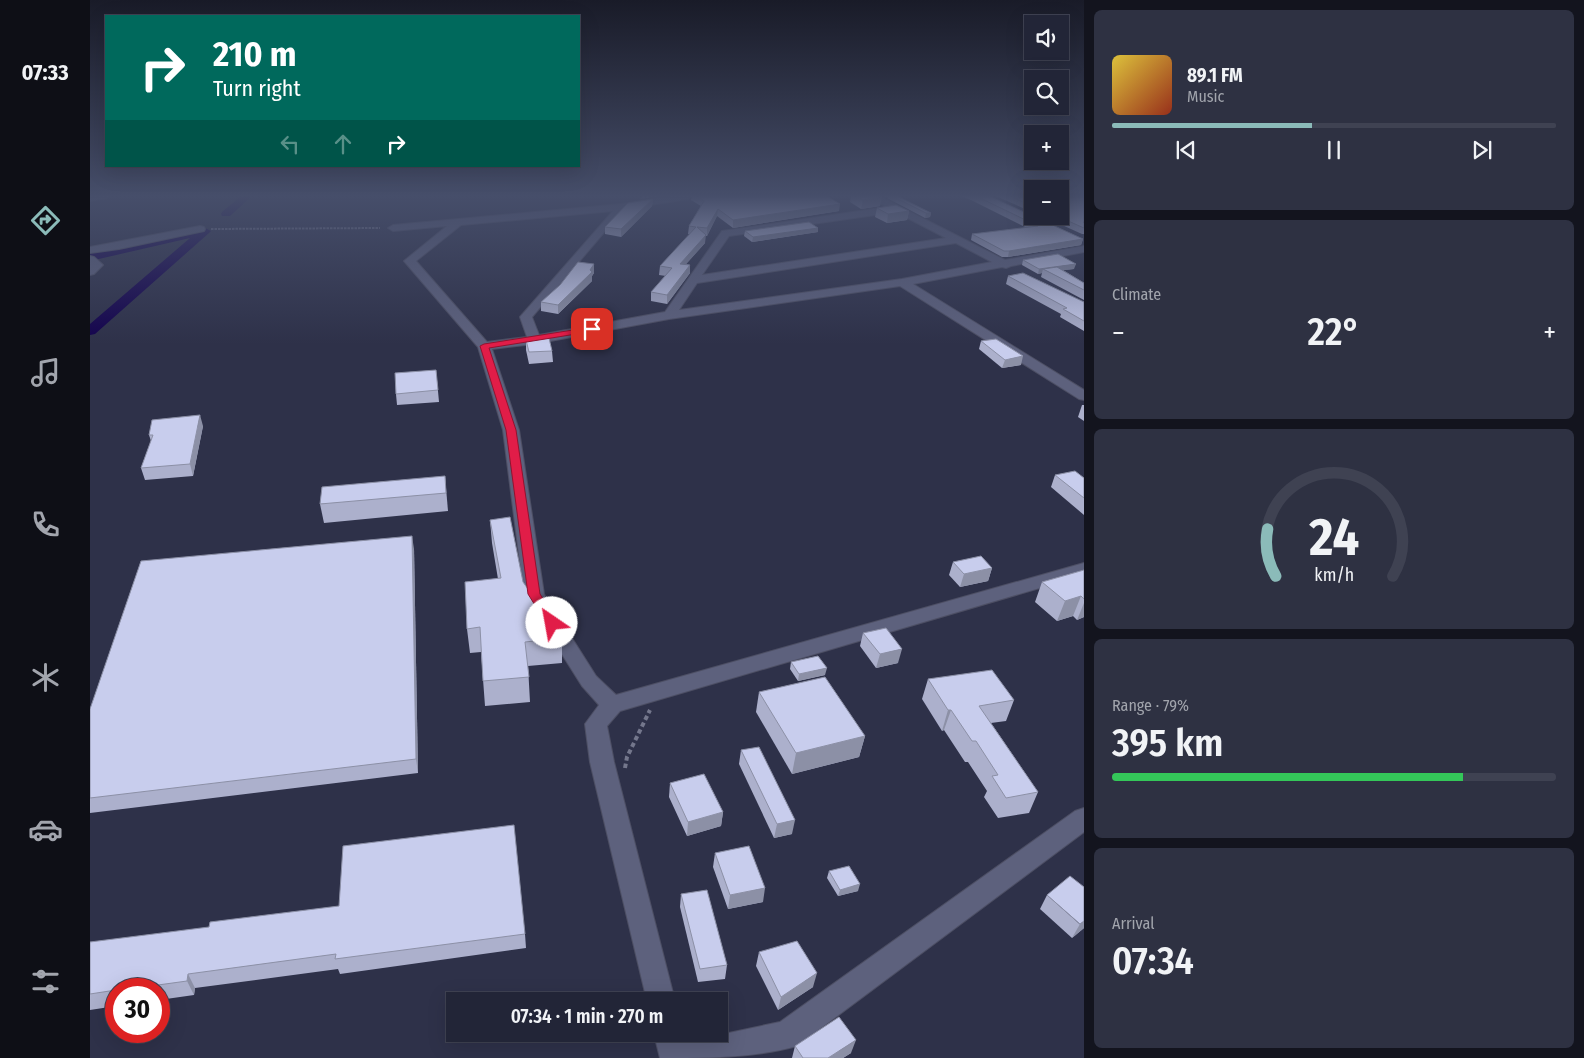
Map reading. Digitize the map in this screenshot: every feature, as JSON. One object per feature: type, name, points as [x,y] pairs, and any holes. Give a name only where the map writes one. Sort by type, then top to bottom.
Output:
[{"type":"street","points":[[90,250],[122,245]]},
{"type":"street","points":[[429,245],[410,261],[484,346],[511,430],[534,594],[589,681],[612,705]]},
{"type":"street","points":[[534,340],[526,317],[588,245]]},
{"type":"street","points":[[669,315],[717,245]]},
{"type":"street","points":[[693,280],[921,245]]},
{"type":"street","points":[[967,245],[1019,272]]},
{"type":"street","points":[[484,346],[534,340],[669,315],[902,282],[1084,249]]},
{"type":"street","points":[[90,259],[97,264],[90,272]]},
{"type":"street","points":[[902,282],[1084,396]]},
{"type":"street","points":[[659,992],[602,762],[596,724],[612,705],[647,693],[1084,569]]},
{"type":"street","points":[[681,1058],[786,1034],[1084,818]]},
{"type":"street","points":[[671,1042],[675,1058]]},
{"type":"path","points":[[625,771],[627,757],[651,709]]},
{"type":"building","points":[[679,245],[697,245],[680,264],[690,265],[667,295],[651,292],[672,268],[660,266]]},
{"type":"building","points":[[993,245],[1044,245],[1004,251]]},
{"type":"building","points":[[1058,254],[1076,264],[1039,269],[1023,260]]},
{"type":"building","points":[[578,262],[594,264],[590,270],[592,272],[558,305],[541,302],[560,285]]},
{"type":"building","points":[[1057,267],[1084,283],[1084,290],[1043,269]]},
{"type":"building","points":[[1023,273],[1084,302],[1084,321],[1063,309],[1067,308],[1008,276]]},
{"type":"building","points":[[549,338],[552,351],[529,352],[526,340]]},
{"type":"building","points":[[996,339],[1023,356],[1005,360],[981,341]]},
{"type":"building","points":[[436,370],[438,390],[396,394],[395,373]]},
{"type":"building","points":[[200,415],[190,464],[141,468],[153,435],[149,435],[152,420]]},
{"type":"building","points":[[1075,471],[1084,478],[1084,498],[1055,475]]},
{"type":"building","points":[[445,476],[446,493],[320,504],[322,487]]},
{"type":"building","points":[[510,517],[523,582],[562,638],[525,642],[529,677],[483,681],[480,627],[467,629],[465,582],[501,578],[490,520]]},
{"type":"building","points":[[412,536],[416,759],[90,798],[90,709],[141,561]]},
{"type":"building","points":[[981,556],[992,568],[964,574],[953,562]]},
{"type":"building","points":[[1084,570],[1084,599],[1081,596],[1065,601],[1042,582]]},
{"type":"building","points":[[886,628],[902,649],[880,654],[863,633]]},
{"type":"building","points":[[818,656],[827,668],[799,674],[791,662]]},
{"type":"building","points":[[992,670],[1014,700],[979,706],[1038,792],[1006,798],[992,776],[998,775],[976,741],[972,741],[951,710],[948,710],[928,679]]},
{"type":"building","points":[[825,677],[865,736],[796,753],[759,692]]},
{"type":"building","points":[[759,747],[795,820],[777,824],[741,750]]},
{"type":"building","points":[[704,774],[723,812],[688,822],[670,783]]},
{"type":"building","points":[[514,825],[525,934],[335,959],[336,954],[188,974],[187,981],[170,983],[170,978],[105,978],[105,992],[90,994],[90,942],[209,927],[210,922],[339,906],[343,846]]},
{"type":"building","points":[[749,846],[765,888],[730,895],[715,853]]},
{"type":"building","points":[[849,866],[860,884],[840,890],[829,871]]},
{"type":"building","points":[[1070,876],[1084,887],[1084,921],[1080,924],[1047,895]]},
{"type":"building","points":[[707,890],[727,965],[700,969],[681,894]]},
{"type":"building","points":[[797,941],[817,973],[781,997],[759,952]]},
{"type":"building","points":[[839,1017],[856,1040],[828,1058],[803,1058],[795,1046]]},
{"type":"waterway","points":[[90,257],[142,245]]},
{"type":"waterway","points":[[90,331],[188,245]]},
{"type":"route","points":[[552,623],[534,594],[511,430],[484,346],[534,340],[592,329]]}]
